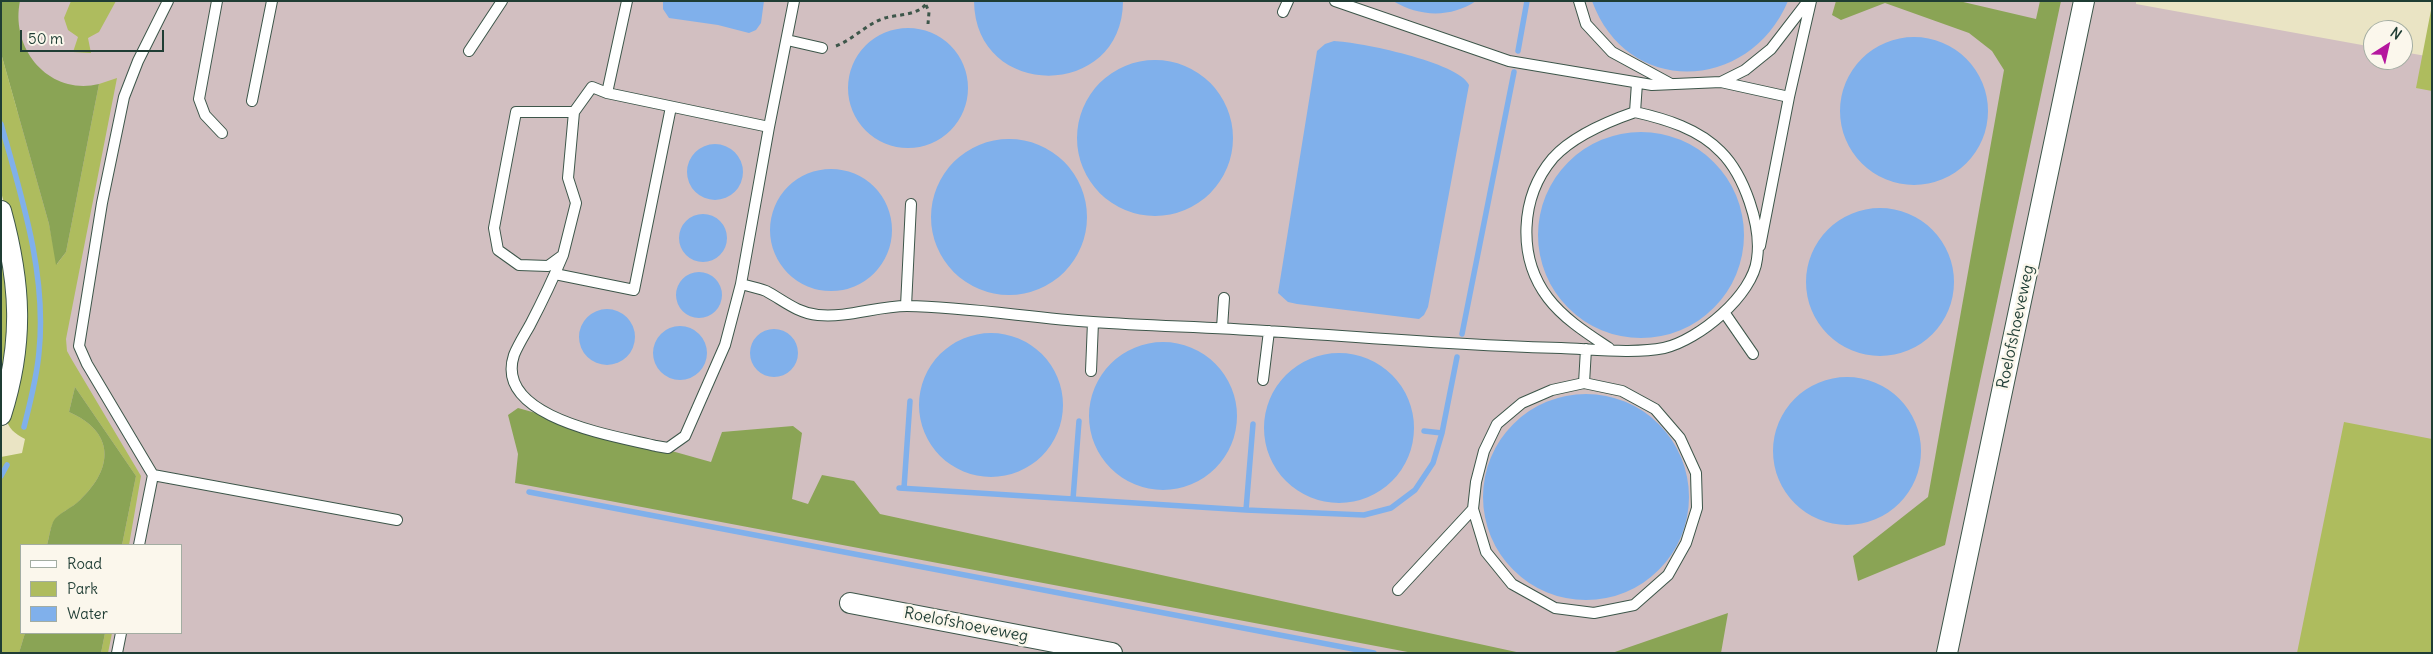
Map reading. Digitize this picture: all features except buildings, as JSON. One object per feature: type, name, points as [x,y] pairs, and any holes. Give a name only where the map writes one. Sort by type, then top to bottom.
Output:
[{"type":"street","name":"Roelofshoeveweg","points":[[1947,653],[2084,1]]},
{"type":"street","points":[[1,211],[16,284],[18,329],[15,364],[1,415]]},
{"type":"street","name":"Roelofshoeveweg","points":[[850,603],[1112,653]]},
{"type":"lane","points":[[139,544],[153,475],[87,364],[79,346],[102,203],[124,97],[138,61],[168,1]]},
{"type":"lane","points":[[217,1],[199,99],[205,115],[222,133]]},
{"type":"lane","points":[[252,101],[272,1]]},
{"type":"lane","points":[[469,51],[502,1]]},
{"type":"lane","points":[[607,93],[627,1]]},
{"type":"lane","points":[[769,127],[607,93],[592,87],[574,112],[568,178],[576,203],[563,255],[514,356],[512,379],[526,398],[544,413],[567,424],[668,448],[685,436],[725,345],[741,284],[794,1]]},
{"type":"lane","points":[[1283,12],[1288,1]]},
{"type":"lane","points":[[1335,1],[1509,61],[1652,85],[1721,82],[1789,97]]},
{"type":"lane","points":[[1579,1],[1586,24],[1612,52],[1672,84]]},
{"type":"lane","points":[[1721,82],[1745,70],[1771,48],[1810,1]]},
{"type":"lane","points":[[741,284],[764,290],[794,309],[816,315],[843,315],[906,306],[1093,322],[1269,331],[1449,345],[1586,349],[1664,348],[1694,335],[1724,312],[1744,292],[1758,260],[1789,97],[1810,1]]},
{"type":"lane","points":[[787,40],[822,48]]},
{"type":"lane","points":[[1635,112],[1637,82]]},
{"type":"lane","points":[[555,274],[634,290],[671,107]]},
{"type":"lane","points":[[563,255],[548,266],[519,265],[498,250],[494,228],[516,112],[574,112]]},
{"type":"lane","points":[[1611,349],[1579,329],[1548,298],[1530,267],[1525,233],[1533,191],[1554,158],[1583,135],[1608,122],[1635,112],[1660,118],[1693,130],[1722,152],[1743,182],[1755,226],[1758,260]]},
{"type":"lane","points":[[906,306],[910,204]]},
{"type":"lane","points":[[1222,328],[1224,298]]},
{"type":"lane","points":[[1724,312],[1753,354]]},
{"type":"lane","points":[[1091,371],[1093,322]]},
{"type":"lane","points":[[1263,380],[1269,331]]},
{"type":"lane","points":[[1584,383],[1586,349]]},
{"type":"lane","points":[[1584,383],[1622,391],[1655,409],[1680,438],[1696,473],[1697,508],[1686,543],[1668,575],[1634,605],[1594,612],[1554,608],[1512,584],[1486,552],[1473,509],[1476,482],[1484,451],[1498,424],[1522,404],[1552,390],[1584,383]]},
{"type":"lane","points":[[153,475],[397,520]]},
{"type":"lane","points":[[1398,590],[1473,509]]},
{"type":"lane","points":[[117,653],[122,634]]},
{"type":"path","points":[[822,48],[830,48],[844,43],[864,28],[884,18],[916,11],[926,5],[928,1]]},
{"type":"path","points":[[926,5],[929,12],[928,24]]},
{"type":"shaded area","points":[[1,1],[2136,1],[2136,4],[2363,45],[2363,70],[2413,70],[2413,54],[2432,57],[2432,653],[1,653],[20,634],[182,634],[182,544],[26,544],[52,436],[17,108],[1,53]]},
{"type":"green space","points":[[1,1],[20,1],[18,19],[21,36],[27,52],[49,76],[64,83],[81,86],[99,84],[66,252],[56,265],[49,224],[1,53]]},
{"type":"green space","points":[[71,1],[116,1],[99,32],[88,38],[91,53],[73,52],[78,37],[68,30],[64,18]]},
{"type":"green space","points":[[1836,1],[1959,1],[2036,19],[2040,1],[2061,1],[1945,545],[1858,581],[1853,556],[1928,497],[2004,70],[1992,51],[1969,33],[1885,3],[1841,20],[1832,15]]},
{"type":"green space","points":[[2432,5],[2432,91],[2416,88]]},
{"type":"green space","points":[[1,53],[49,224],[57,264],[66,252],[99,84],[117,78],[66,339],[67,351],[141,476],[129,544],[122,544],[136,476],[75,387],[69,412],[84,420],[102,440],[104,463],[99,476],[91,488],[77,503],[55,519],[47,544],[20,544],[20,634],[25,634],[19,653],[1,653],[1,457],[22,453],[25,439],[12,430],[6,418],[12,232],[1,192]]},
{"type":"green space","points":[[1,225],[14,312],[1,398]]},
{"type":"green space","points":[[75,387],[136,476],[122,544],[47,544],[55,519],[77,503],[91,488],[99,476],[104,463],[105,452],[102,440],[84,420],[69,412]]},
{"type":"green space","points":[[518,408],[711,462],[722,432],[793,426],[802,433],[792,499],[808,504],[822,475],[854,481],[880,514],[1521,653],[1413,653],[515,483],[518,454],[508,415]]},
{"type":"green space","points":[[2344,422],[2432,439],[2432,653],[2297,653]]},
{"type":"green space","points":[[1728,613],[1721,653],[1612,653]]},
{"type":"green space","points":[[25,634],[105,634],[101,653],[19,653]]},
{"type":"green space","points":[[105,634],[112,634],[108,653],[101,653]]},
{"type":"water","points":[[663,1],[764,1],[761,23],[756,30],[749,33],[718,25],[669,18],[663,9]]},
{"type":"water","points":[[974,1],[1123,1],[1117,34],[1100,57],[1076,71],[1049,76],[1022,71],[998,57],[981,34]]},
{"type":"water","points":[[1393,1],[1476,1],[1466,7],[1446,13],[1424,13]]},
{"type":"water","points":[[1592,1],[1788,1],[1770,31],[1746,53],[1718,67],[1688,72],[1659,67],[1632,54],[1609,32]]},
{"type":"water","points":[[908,28],[931,32],[951,45],[964,65],[968,88],[964,111],[951,131],[931,144],[908,148],[885,144],[865,131],[852,111],[848,88],[852,65],[865,45],[885,32]]},
{"type":"water","points":[[1914,37],[1929,38],[1942,42],[1967,58],[1983,83],[1987,96],[1987,126],[1983,139],[1967,164],[1942,180],[1929,184],[1914,185],[1899,184],[1886,180],[1861,164],[1845,139],[1841,126],[1840,111],[1841,96],[1845,83],[1861,58],[1886,42],[1899,38]]},
{"type":"water","points":[[1334,41],[1385,49],[1428,61],[1461,77],[1469,85],[1428,307],[1424,315],[1419,319],[1297,304],[1288,302],[1278,293],[1317,51],[1325,44]]},
{"type":"water","points":[[1155,60],[1185,66],[1198,73],[1210,83],[1220,95],[1227,108],[1233,138],[1227,168],[1220,181],[1210,193],[1198,203],[1185,210],[1155,216],[1125,210],[1112,203],[1100,193],[1090,181],[1083,168],[1077,138],[1083,108],[1090,95],[1100,83],[1112,73],[1125,66]]},
{"type":"water","points":[[1631,132],[1651,132],[1671,136],[1690,144],[1707,155],[1721,169],[1732,186],[1740,205],[1744,235],[1740,265],[1732,284],[1721,301],[1707,315],[1690,326],[1671,334],[1651,338],[1631,338],[1611,334],[1592,326],[1575,315],[1561,301],[1550,284],[1542,265],[1538,245],[1538,225],[1542,205],[1550,186],[1561,169],[1575,155],[1592,144],[1611,136]]},
{"type":"water","points":[[1009,139],[1039,145],[1052,152],[1064,162],[1074,174],[1081,187],[1087,217],[1081,247],[1074,260],[1064,272],[1052,282],[1039,289],[1009,295],[979,289],[966,282],[954,272],[944,260],[937,247],[931,217],[937,187],[944,174],[954,162],[966,152],[979,145]]},
{"type":"water","points":[[709,144],[721,144],[731,148],[739,156],[743,172],[739,188],[731,196],[721,200],[709,200],[699,196],[691,188],[687,178],[687,166],[691,156],[699,148]]},
{"type":"water","points":[[831,169],[854,173],[874,187],[888,207],[892,230],[888,253],[874,273],[854,287],[831,291],[808,287],[788,273],[774,253],[770,230],[774,207],[788,187],[808,173]]},
{"type":"water","points":[[1880,208],[1895,209],[1908,213],[1933,229],[1949,254],[1953,267],[1953,297],[1949,310],[1933,335],[1908,351],[1895,355],[1880,356],[1865,355],[1852,351],[1827,335],[1811,310],[1807,297],[1806,282],[1807,267],[1811,254],[1827,229],[1852,213],[1865,209]]},
{"type":"water","points":[[703,214],[712,216],[720,221],[725,229],[727,238],[725,247],[720,255],[712,260],[703,262],[694,260],[686,255],[681,247],[679,238],[681,229],[686,221],[694,216]]},
{"type":"water","points":[[694,272],[704,272],[718,282],[722,295],[718,308],[712,314],[704,318],[694,318],[680,308],[676,300],[676,290],[686,276]]},
{"type":"water","points":[[607,309],[618,311],[627,317],[633,326],[635,337],[633,348],[627,357],[618,363],[607,365],[596,363],[587,357],[581,348],[579,337],[581,326],[587,317],[596,311]]},
{"type":"water","points":[[680,326],[690,328],[699,334],[705,343],[707,353],[705,363],[699,372],[690,378],[680,380],[670,378],[661,372],[655,363],[653,353],[655,343],[661,334],[670,328]]},
{"type":"water","points":[[774,329],[783,331],[791,336],[796,344],[798,353],[796,362],[791,370],[783,375],[774,377],[765,375],[757,370],[752,362],[750,353],[752,344],[757,336],[765,331]]},
{"type":"water","points":[[991,333],[1019,338],[1042,354],[1058,377],[1063,405],[1058,433],[1042,456],[1019,472],[991,477],[963,472],[940,456],[924,433],[919,405],[924,377],[940,354],[963,338]]},
{"type":"water","points":[[1163,342],[1178,343],[1192,347],[1216,363],[1232,387],[1236,401],[1236,431],[1232,445],[1216,469],[1192,485],[1178,489],[1163,490],[1148,489],[1134,485],[1110,469],[1094,445],[1090,431],[1089,416],[1090,401],[1094,387],[1110,363],[1134,347],[1148,343]]},
{"type":"water","points":[[1339,353],[1368,359],[1392,375],[1408,399],[1414,428],[1408,457],[1392,481],[1368,497],[1339,503],[1310,497],[1286,481],[1270,457],[1264,428],[1270,399],[1286,375],[1310,359]]},
{"type":"water","points":[[1847,377],[1862,378],[1875,382],[1900,398],[1916,423],[1920,436],[1920,466],[1916,479],[1900,504],[1875,520],[1862,524],[1847,525],[1832,524],[1819,520],[1794,504],[1778,479],[1774,466],[1773,451],[1774,436],[1778,423],[1794,398],[1819,382],[1832,378]]},
{"type":"water","points":[[1576,394],[1596,394],[1616,398],[1635,406],[1652,417],[1666,431],[1677,448],[1685,467],[1689,497],[1685,527],[1677,546],[1666,563],[1652,577],[1635,588],[1616,596],[1596,600],[1576,600],[1556,596],[1537,588],[1520,577],[1506,563],[1495,546],[1487,527],[1483,507],[1483,487],[1487,467],[1495,448],[1506,431],[1520,417],[1537,406],[1556,398]]},
{"type":"waterway","points":[[1518,51],[1527,1]]},
{"type":"waterway","points":[[1462,334],[1514,72]]},
{"type":"waterway","points":[[1,124],[31,237],[39,294],[41,323],[38,361],[24,427]]},
{"type":"waterway","points":[[1442,433],[1457,357]]},
{"type":"waterway","points":[[904,488],[910,401]]},
{"type":"waterway","points":[[1073,499],[1079,421]]},
{"type":"waterway","points":[[1246,510],[1253,424]]},
{"type":"waterway","points":[[899,488],[1246,510],[1364,515],[1391,508],[1415,490],[1433,463],[1442,433],[1424,431]]},
{"type":"waterway","points":[[1,476],[7,465]]},
{"type":"waterway","points":[[529,492],[1374,653]]}]
